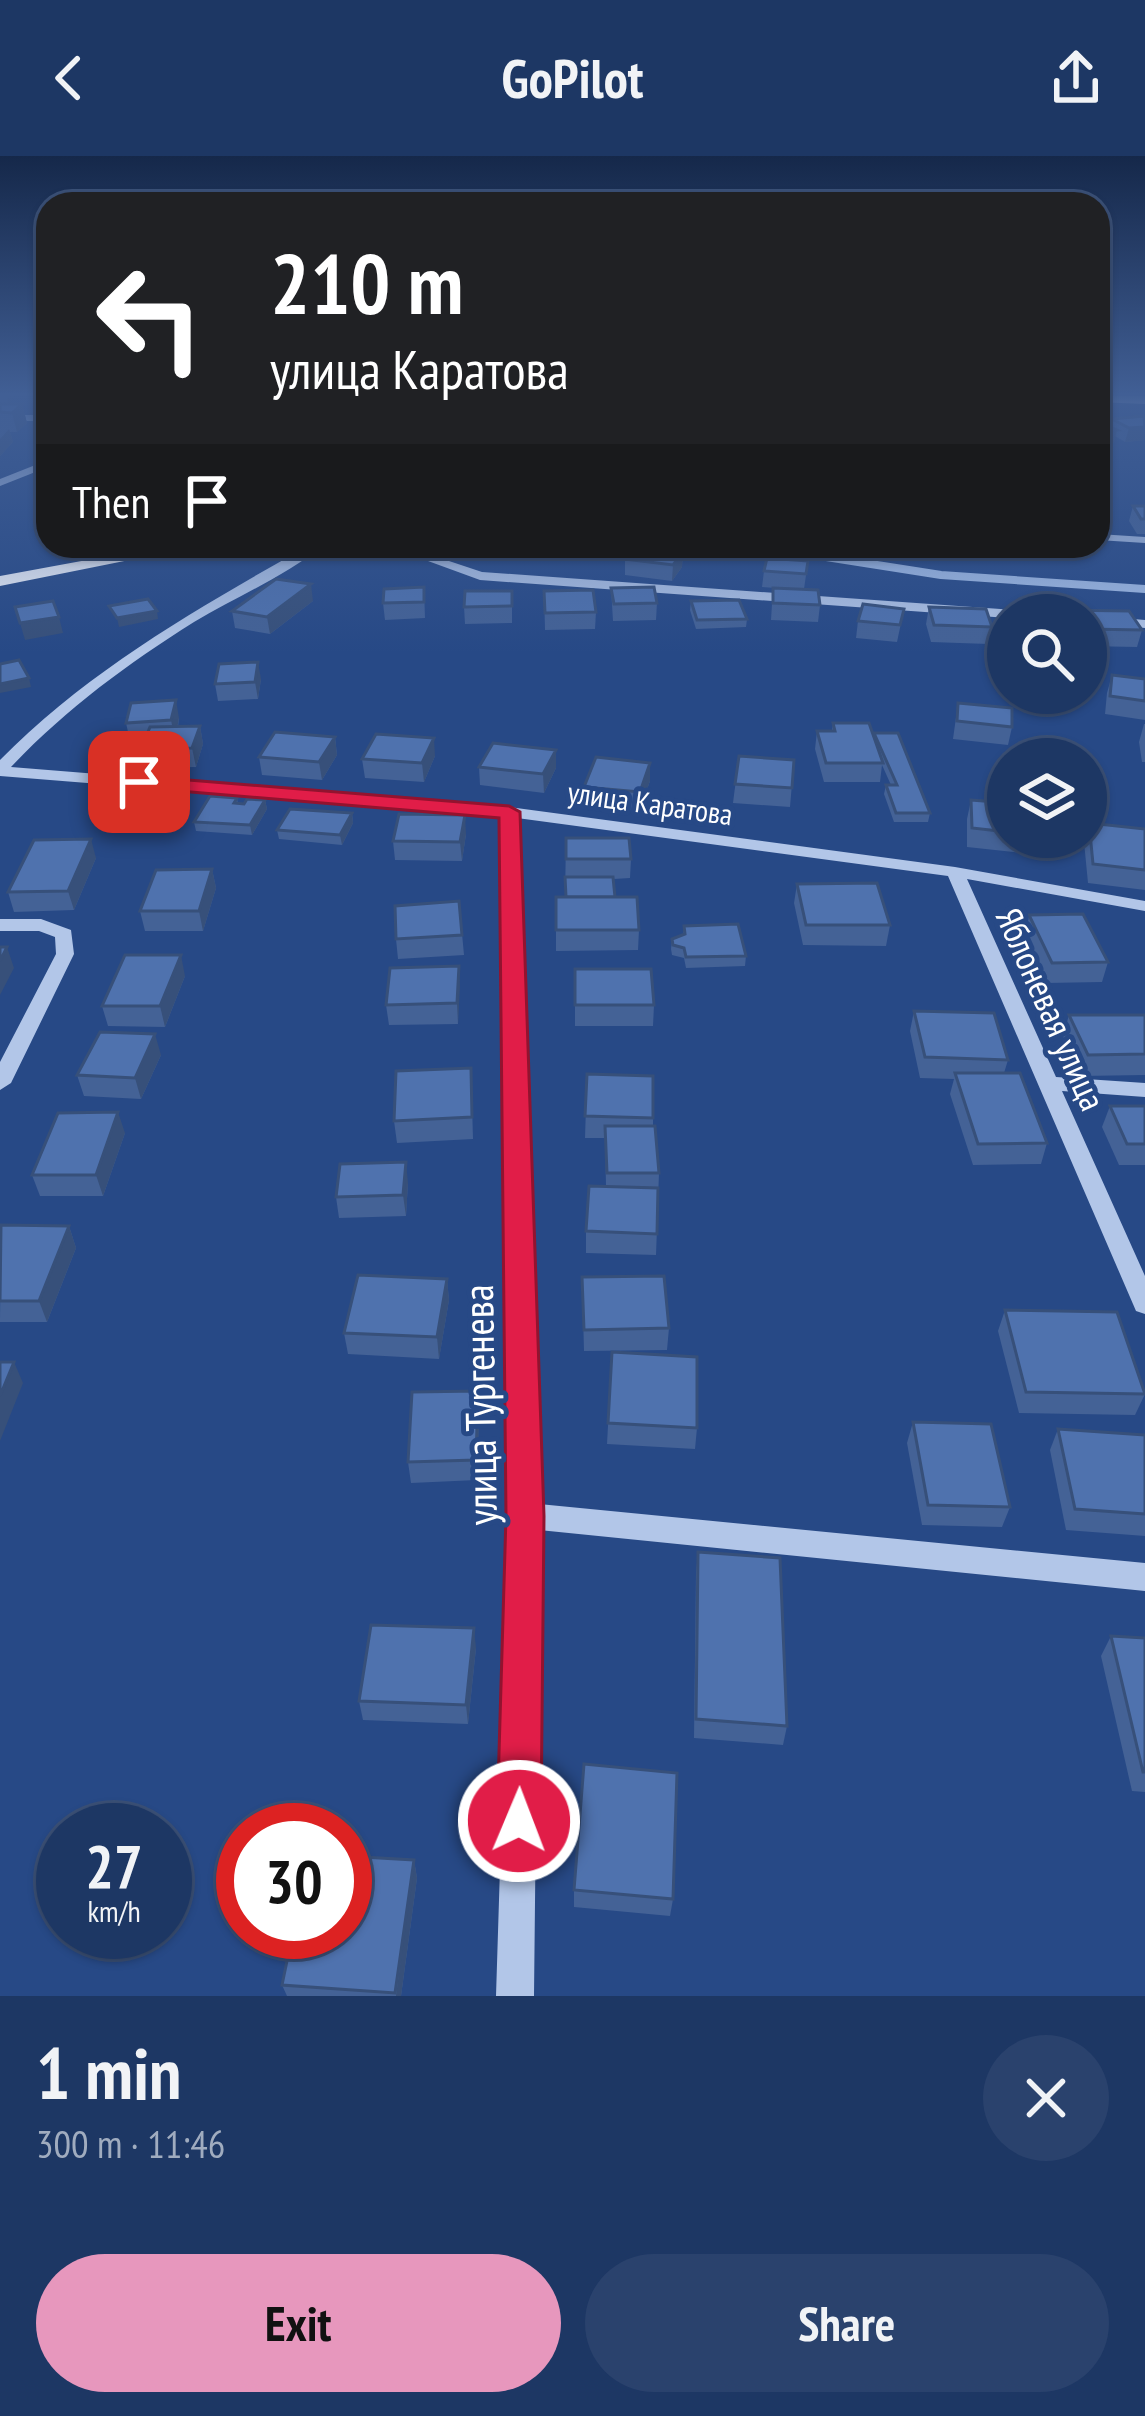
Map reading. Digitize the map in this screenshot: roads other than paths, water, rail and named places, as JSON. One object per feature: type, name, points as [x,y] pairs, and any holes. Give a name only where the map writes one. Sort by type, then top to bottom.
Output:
[{"type":"main road","points":[[0,581],[126,558]]},
{"type":"street","points":[[1110,538],[1145,540]]},
{"type":"street","name":"улица Каратова","points":[[0,770],[39,725],[193,613],[295,558]]},
{"type":"street","points":[[428,558],[480,576],[987,612]]},
{"type":"street","points":[[1107,620],[1145,623]]},
{"type":"street","name":"улица Каратова","points":[[0,770],[509,812],[955,872],[1145,906]]},
{"type":"street","name":"улица Тургенева","points":[[509,812],[525,1516],[515,1996]]},
{"type":"street","name":"Яблоневая улица","points":[[955,872],[1145,1304]]},
{"type":"street","points":[[0,926],[41,925],[64,934],[65,954],[0,1083]]},
{"type":"street","points":[[1046,1083],[1145,1090]]},
{"type":"street","points":[[525,1516],[1145,1577]]},
{"type":"waterway","points":[[833,558],[941,575],[1145,589]]}]
